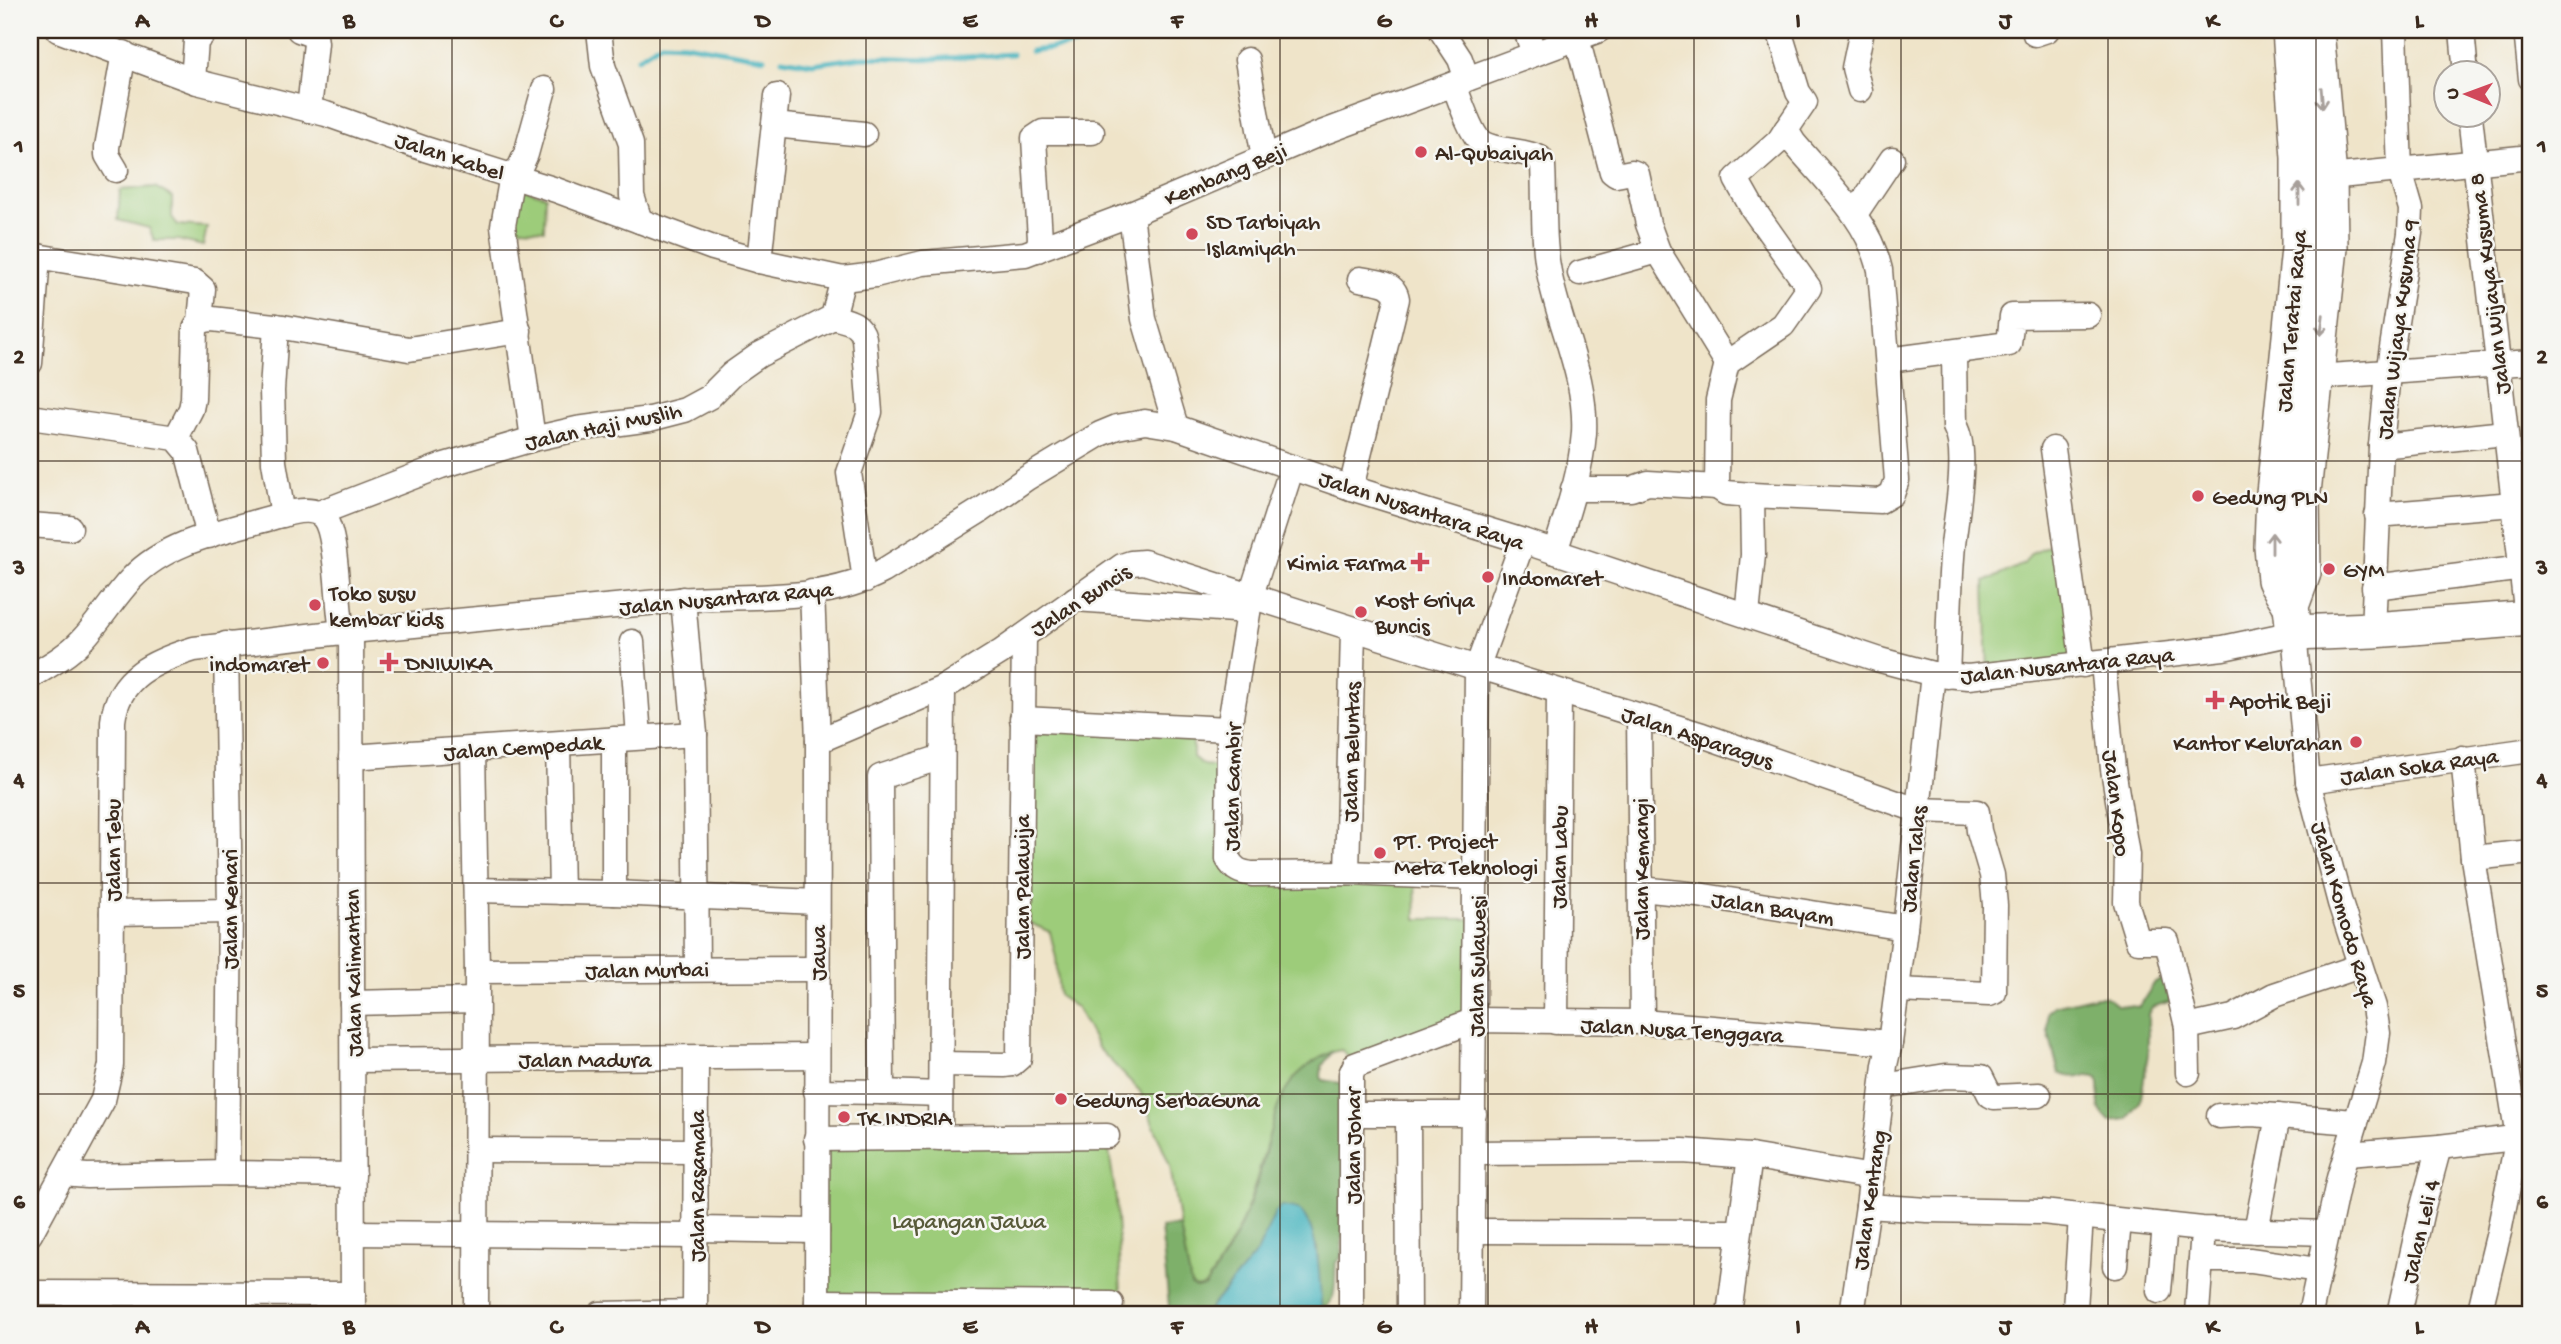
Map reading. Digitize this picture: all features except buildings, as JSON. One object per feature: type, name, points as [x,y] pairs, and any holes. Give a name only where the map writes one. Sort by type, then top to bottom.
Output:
[{"type":"highway","name":"Jalan Teratai Raya","points":[[2290,30],[2299,158],[2299,249],[2274,493],[2272,547],[2275,580],[2293,620]]},
{"type":"highway","name":"Jalan Teratai Raya","points":[[2293,620],[2302,573],[2302,501],[2330,248],[2329,177],[2316,30]]},
{"type":"highway","name":"Jalan Nusantara Raya","points":[[2293,620],[2373,630],[2529,618]]},
{"type":"street","name":"Jalan Kabel","points":[[58,30],[193,80],[309,110],[512,175],[713,248],[843,279]]},
{"type":"street","points":[[193,80],[196,41],[207,30]]},
{"type":"street","points":[[299,30],[315,36],[316,43],[309,110]]},
{"type":"street","points":[[599,30],[604,66],[631,144],[632,196],[640,221]]},
{"type":"street","points":[[1441,30],[1460,59],[1460,82],[1476,137],[1483,144],[1531,153],[1540,158],[1543,166],[1548,269],[1579,376],[1584,430],[1573,489],[1555,552]]},
{"type":"street","points":[[1526,30],[1534,54]]},
{"type":"street","points":[[1717,487],[1718,400],[1727,363],[1783,325],[1809,288],[1753,209],[1736,179],[1779,141],[1805,102],[1798,92],[1779,30]]},
{"type":"street","points":[[1860,90],[1854,68],[1862,30]]},
{"type":"street","points":[[2034,30],[2035,34],[2047,30]]},
{"type":"street","name":"Jalan Wijaya Kusuma 9","points":[[2373,630],[2381,446],[2388,373],[2410,233],[2411,209],[2400,171],[2395,30]]},
{"type":"street","points":[[2462,30],[2465,60]]},
{"type":"street","points":[[2526,30],[2531,79]]},
{"type":"street","points":[[1588,34],[1612,172],[1616,175],[1632,172],[1637,174],[1648,224],[1658,251],[1727,363]]},
{"type":"street","name":"Kembang Beji","points":[[843,279],[875,275],[923,263],[1015,257],[1038,250],[1131,214],[1319,134],[1588,34]]},
{"type":"street","points":[[116,170],[107,155],[107,147],[124,54]]},
{"type":"street","points":[[1247,60],[1265,158]]},
{"type":"street","points":[[533,439],[503,226],[512,175],[520,167],[526,154],[544,89]]},
{"type":"street","points":[[759,261],[777,96]]},
{"type":"street","points":[[774,125],[864,134]]},
{"type":"street","points":[[1573,489],[1631,489],[1648,483],[1717,487],[1726,493],[1752,495],[1880,500],[1892,494],[1897,480],[1880,270],[1876,250],[1854,214],[1786,130]]},
{"type":"street","name":"Jalan Wijaya Kusuma 8","points":[[2470,130],[2514,504],[2526,568],[2529,618]]},
{"type":"street","points":[[1038,250],[1040,239],[1034,138],[1043,132],[1092,132]]},
{"type":"street","points":[[2329,177],[2531,157]]},
{"type":"street","points":[[1854,214],[1892,159]]},
{"type":"street","points":[[1131,214],[1144,319],[1176,426]]},
{"type":"street","points":[[1580,273],[1658,251]]},
{"type":"street","points":[[30,363],[34,256],[195,282],[203,289],[200,321],[195,329],[191,409],[176,438]]},
{"type":"street","points":[[843,279],[833,317],[860,327],[864,338],[870,412],[849,473],[865,580]]},
{"type":"street","points":[[1351,488],[1397,299],[1396,291],[1391,285],[1360,279]]},
{"type":"street","points":[[1888,360],[2010,344],[2012,316],[2088,315]]},
{"type":"street","name":"Jalan Haji Muslih","points":[[30,677],[82,640],[132,578],[178,547],[283,514],[319,513],[441,466],[533,439],[577,429],[650,419],[685,410],[709,397],[732,374],[759,355],[833,317]]},
{"type":"street","points":[[200,321],[212,319],[276,326],[409,349],[519,331]]},
{"type":"street","points":[[276,326],[272,379],[274,462],[283,514]]},
{"type":"street","name":"Jalan Talas","points":[[1890,1043],[1917,810],[1940,675],[1953,546],[1961,452],[1955,426],[1954,352]]},
{"type":"street","points":[[2315,377],[2531,362]]},
{"type":"street","points":[[30,416],[176,438],[187,451],[209,536]]},
{"type":"street","name":"Jalan Nusantara Raya","points":[[348,629],[683,599],[833,590],[865,580],[1100,434],[1117,427],[1145,422],[1176,426],[1351,488],[1523,541],[1881,660],[1940,675],[2010,674],[2223,648],[2293,620]]},
{"type":"street","points":[[2381,446],[2505,433]]},
{"type":"street","name":"Jalan Kopo","points":[[2053,449],[2127,855],[2126,902],[2138,941],[2168,941],[2187,1027]]},
{"type":"street","name":"Jalan Gambir","points":[[1292,467],[1250,603],[1229,729],[1228,859],[1232,867],[1242,873],[1252,874],[1347,873],[1477,878]]},
{"type":"street","points":[[1747,615],[1753,555],[1752,495]]},
{"type":"street","points":[[2377,515],[2514,504]]},
{"type":"street","name":"Jalan Kalimantan","points":[[319,513],[329,526],[340,618],[348,629],[353,1304]]},
{"type":"street","points":[[30,525],[70,528]]},
{"type":"street","name":"Jalan Sulawesi","points":[[1471,1314],[1477,668],[1523,541]]},
{"type":"street","name":"Jalan Buncis","points":[[818,741],[943,688],[1024,636],[1122,566],[1138,562],[1250,603],[1353,630],[1477,668]]},
{"type":"street","points":[[2374,587],[2526,568]]},
{"type":"street","name":"Jawa","points":[[812,592],[818,741],[817,1308]]},
{"type":"street","points":[[683,599],[695,734],[697,968]]},
{"type":"street","points":[[1075,599],[1250,603]]},
{"type":"street","name":"Jalan Komodo Raya","points":[[2293,620],[2308,781],[2340,903],[2374,1007],[2378,1033],[2374,1063],[2355,1122],[2318,1270],[2310,1314]]},
{"type":"street","name":"Jalan Tebu","points":[[30,1234],[103,1100],[109,1080],[113,721],[118,696],[132,678],[194,649],[348,629]]},
{"type":"street","name":"Jalan Beluntas","points":[[1347,873],[1353,630]]},
{"type":"street","name":"Jalan Palawija","points":[[941,1064],[1004,1065],[1016,1062],[1019,1058],[1024,636]]},
{"type":"street","points":[[632,642],[639,737]]},
{"type":"street","name":"Jalan Kenari","points":[[226,644],[230,911],[227,1173]]},
{"type":"street","name":"Jalan Asparagus","points":[[1477,668],[1639,716],[1917,810],[1977,812],[1979,831],[1992,875],[1995,905],[1995,989],[1989,994],[1897,990]]},
{"type":"street","points":[[940,1138],[943,688]]},
{"type":"street","name":"Jalan Labu","points":[[1556,1022],[1559,692]]},
{"type":"street","name":"Jalan Kemangi","points":[[1639,716],[1642,1023]]},
{"type":"street","points":[[1022,719],[1229,729]]},
{"type":"street","name":"Jalan Cempedak","points":[[351,757],[695,734]]},
{"type":"street","points":[[614,739],[614,893]]},
{"type":"street","points":[[558,744],[561,892]]},
{"type":"street","points":[[473,749],[477,971],[476,1314]]},
{"type":"street","name":"Jalan Soka Raya","points":[[2308,781],[2531,750]]},
{"type":"street","points":[[882,1092],[880,777],[942,757]]},
{"type":"street","points":[[2463,758],[2473,858],[2528,1138],[2499,1232],[2479,1314]]},
{"type":"street","points":[[2473,858],[2531,852]]},
{"type":"street","name":"Jalan Bayam","points":[[1640,889],[1698,895],[1905,928]]},
{"type":"street","points":[[476,890],[817,902]]},
{"type":"street","points":[[112,914],[230,911]]},
{"type":"street","points":[[2188,1073],[2187,1027],[2233,1017],[2274,995],[2360,966]]},
{"type":"street","name":"Jalan Murbai","points":[[477,971],[817,968]]},
{"type":"street","points":[[352,1003],[476,999]]},
{"type":"street","name":"Jalan Nusa Tenggara","points":[[1475,1020],[1642,1023],[1890,1043]]},
{"type":"street","name":"Jalan Johar","points":[[1351,1314],[1352,1074],[1355,1065],[1475,1020]]},
{"type":"street","name":"Jalan Kentang","points":[[1852,1314],[1890,1043]]},
{"type":"street","name":"Jalan Madura","points":[[353,1060],[816,1056]]},
{"type":"street","name":"Jalan Rasamala","points":[[695,1313],[696,1058]]},
{"type":"street","points":[[1883,1086],[1946,1076],[1981,1077],[1990,1095],[1994,1097],[2039,1095]]},
{"type":"street","points":[[816,1091],[940,1094]]},
{"type":"street","points":[[1352,1114],[1474,1114]]},
{"type":"street","points":[[1408,1114],[1409,1314]]},
{"type":"street","points":[[2219,1116],[2252,1114],[2355,1122]]},
{"type":"street","points":[[2256,1231],[2278,1116]]},
{"type":"street","points":[[816,1139],[1107,1136]]},
{"type":"street","points":[[2347,1154],[2528,1138]]},
{"type":"street","name":"Jalan Leli 4","points":[[2399,1314],[2439,1147]]},
{"type":"street","points":[[477,1150],[696,1151]]},
{"type":"street","points":[[1473,1153],[1683,1151],[1749,1156],[1872,1177]]},
{"type":"street","points":[[1729,1314],[1749,1156]]},
{"type":"street","points":[[63,1174],[353,1175]]},
{"type":"street","points":[[1868,1206],[1927,1210],[1994,1210],[2202,1229],[2327,1233]]},
{"type":"street","points":[[2074,1309],[2081,1216]]},
{"type":"street","points":[[2115,1266],[2119,1221]]},
{"type":"street","points":[[2159,1291],[2165,1226]]},
{"type":"street","points":[[2197,1313],[2202,1229]]},
{"type":"street","points":[[352,1233],[817,1231]]},
{"type":"street","points":[[1472,1231],[1739,1232]]},
{"type":"street","points":[[2201,1260],[2251,1260],[2318,1270]]},
{"type":"street","points":[[30,1293],[228,1304],[353,1304]]},
{"type":"street","points":[[817,1308],[1032,1309],[1111,1304]]},
{"type":"street","points":[[600,1314],[695,1313]]},
{"type":"green space","points":[[155,187],[172,197],[172,217],[178,225],[207,227],[203,246],[178,240],[154,240],[149,228],[118,220],[120,190]]},
{"type":"green space","points":[[517,187],[545,196],[544,230],[513,227]]},
{"type":"green space","points":[[2065,538],[2083,665],[1988,675],[1985,582],[2024,564],[2031,554]]},
{"type":"green space","points":[[1022,719],[1193,727],[1193,757],[1203,765],[1230,768],[1232,867],[1415,876],[1416,919],[1476,919],[1475,1020],[1355,1065],[1342,1050],[1332,1052],[1301,1074],[1278,1111],[1238,1230],[1205,1286],[1196,1288],[1191,1285],[1188,1276],[1170,1166],[1140,1091],[1098,1048],[1077,1008],[1059,996],[1056,958],[1050,932],[1021,919]]},
{"type":"green space","points":[[2168,976],[2171,1001],[2152,1007],[2148,1014],[2148,1054],[2140,1103],[2127,1119],[2110,1121],[2099,1106],[2098,1078],[2059,1073],[2048,1031],[2048,1012],[2054,1006],[2096,996],[2105,996],[2117,1005],[2139,1007],[2155,982]]},
{"type":"green space","points":[[1333,1051],[1322,1066],[1321,1077],[1323,1080],[1352,1085],[1341,1258],[1336,1262],[1335,1289],[1331,1302],[1321,1309],[1317,1247],[1282,1206],[1258,1251],[1205,1314],[1166,1314],[1169,1306],[1161,1228],[1180,1226],[1191,1285],[1196,1288],[1205,1286],[1228,1251],[1246,1213],[1273,1122],[1285,1092],[1305,1068]]},
{"type":"green space","name":"Lapangan Jawa","points":[[1107,1136],[1116,1199],[1121,1292],[1111,1304],[817,1302],[816,1139]]},
{"type":"water","points":[[1282,1206],[1300,1211],[1313,1234],[1322,1314],[1205,1314],[1258,1251],[1275,1213]]},
{"type":"waterway","points":[[1186,31],[1192,30]]},
{"type":"waterway","points":[[1100,41],[1168,36]]},
{"type":"waterway","points":[[638,58],[661,43],[685,44],[764,58]]},
{"type":"waterway","points":[[1031,51],[1088,43]]},
{"type":"waterway","points":[[782,59],[812,64],[863,57],[931,59],[1012,54]]},
{"type":"place","name":"Al-Qubaiyah","points":[[1421,152]]},
{"type":"place","name":"SD Tarbiyah Islamiyah","points":[[1192,234]]},
{"type":"place","name":"Gedung PLN","points":[[2198,496]]},
{"type":"place","name":"Kimia Farma","points":[[1420,562]]},
{"type":"place","name":"GYM","points":[[2329,569]]},
{"type":"place","name":"Indomaret","points":[[1488,577]]},
{"type":"place","name":"Toko susu kembar kids","points":[[315,605]]},
{"type":"place","name":"Kost Griya Buncis","points":[[1361,612]]},
{"type":"place","name":"DNIWIKA","points":[[389,662]]},
{"type":"place","name":"indomaret","points":[[323,663]]},
{"type":"place","name":"Apotik Beji","points":[[2215,700]]},
{"type":"place","name":"Kantor Kelurahan","points":[[2356,742]]},
{"type":"place","name":"PT. Project Meta Teknologi","points":[[1380,853]]},
{"type":"place","name":"Gedung SerbaGuna","points":[[1061,1099]]},
{"type":"place","name":"TK INDRIA","points":[[844,1117]]}]
